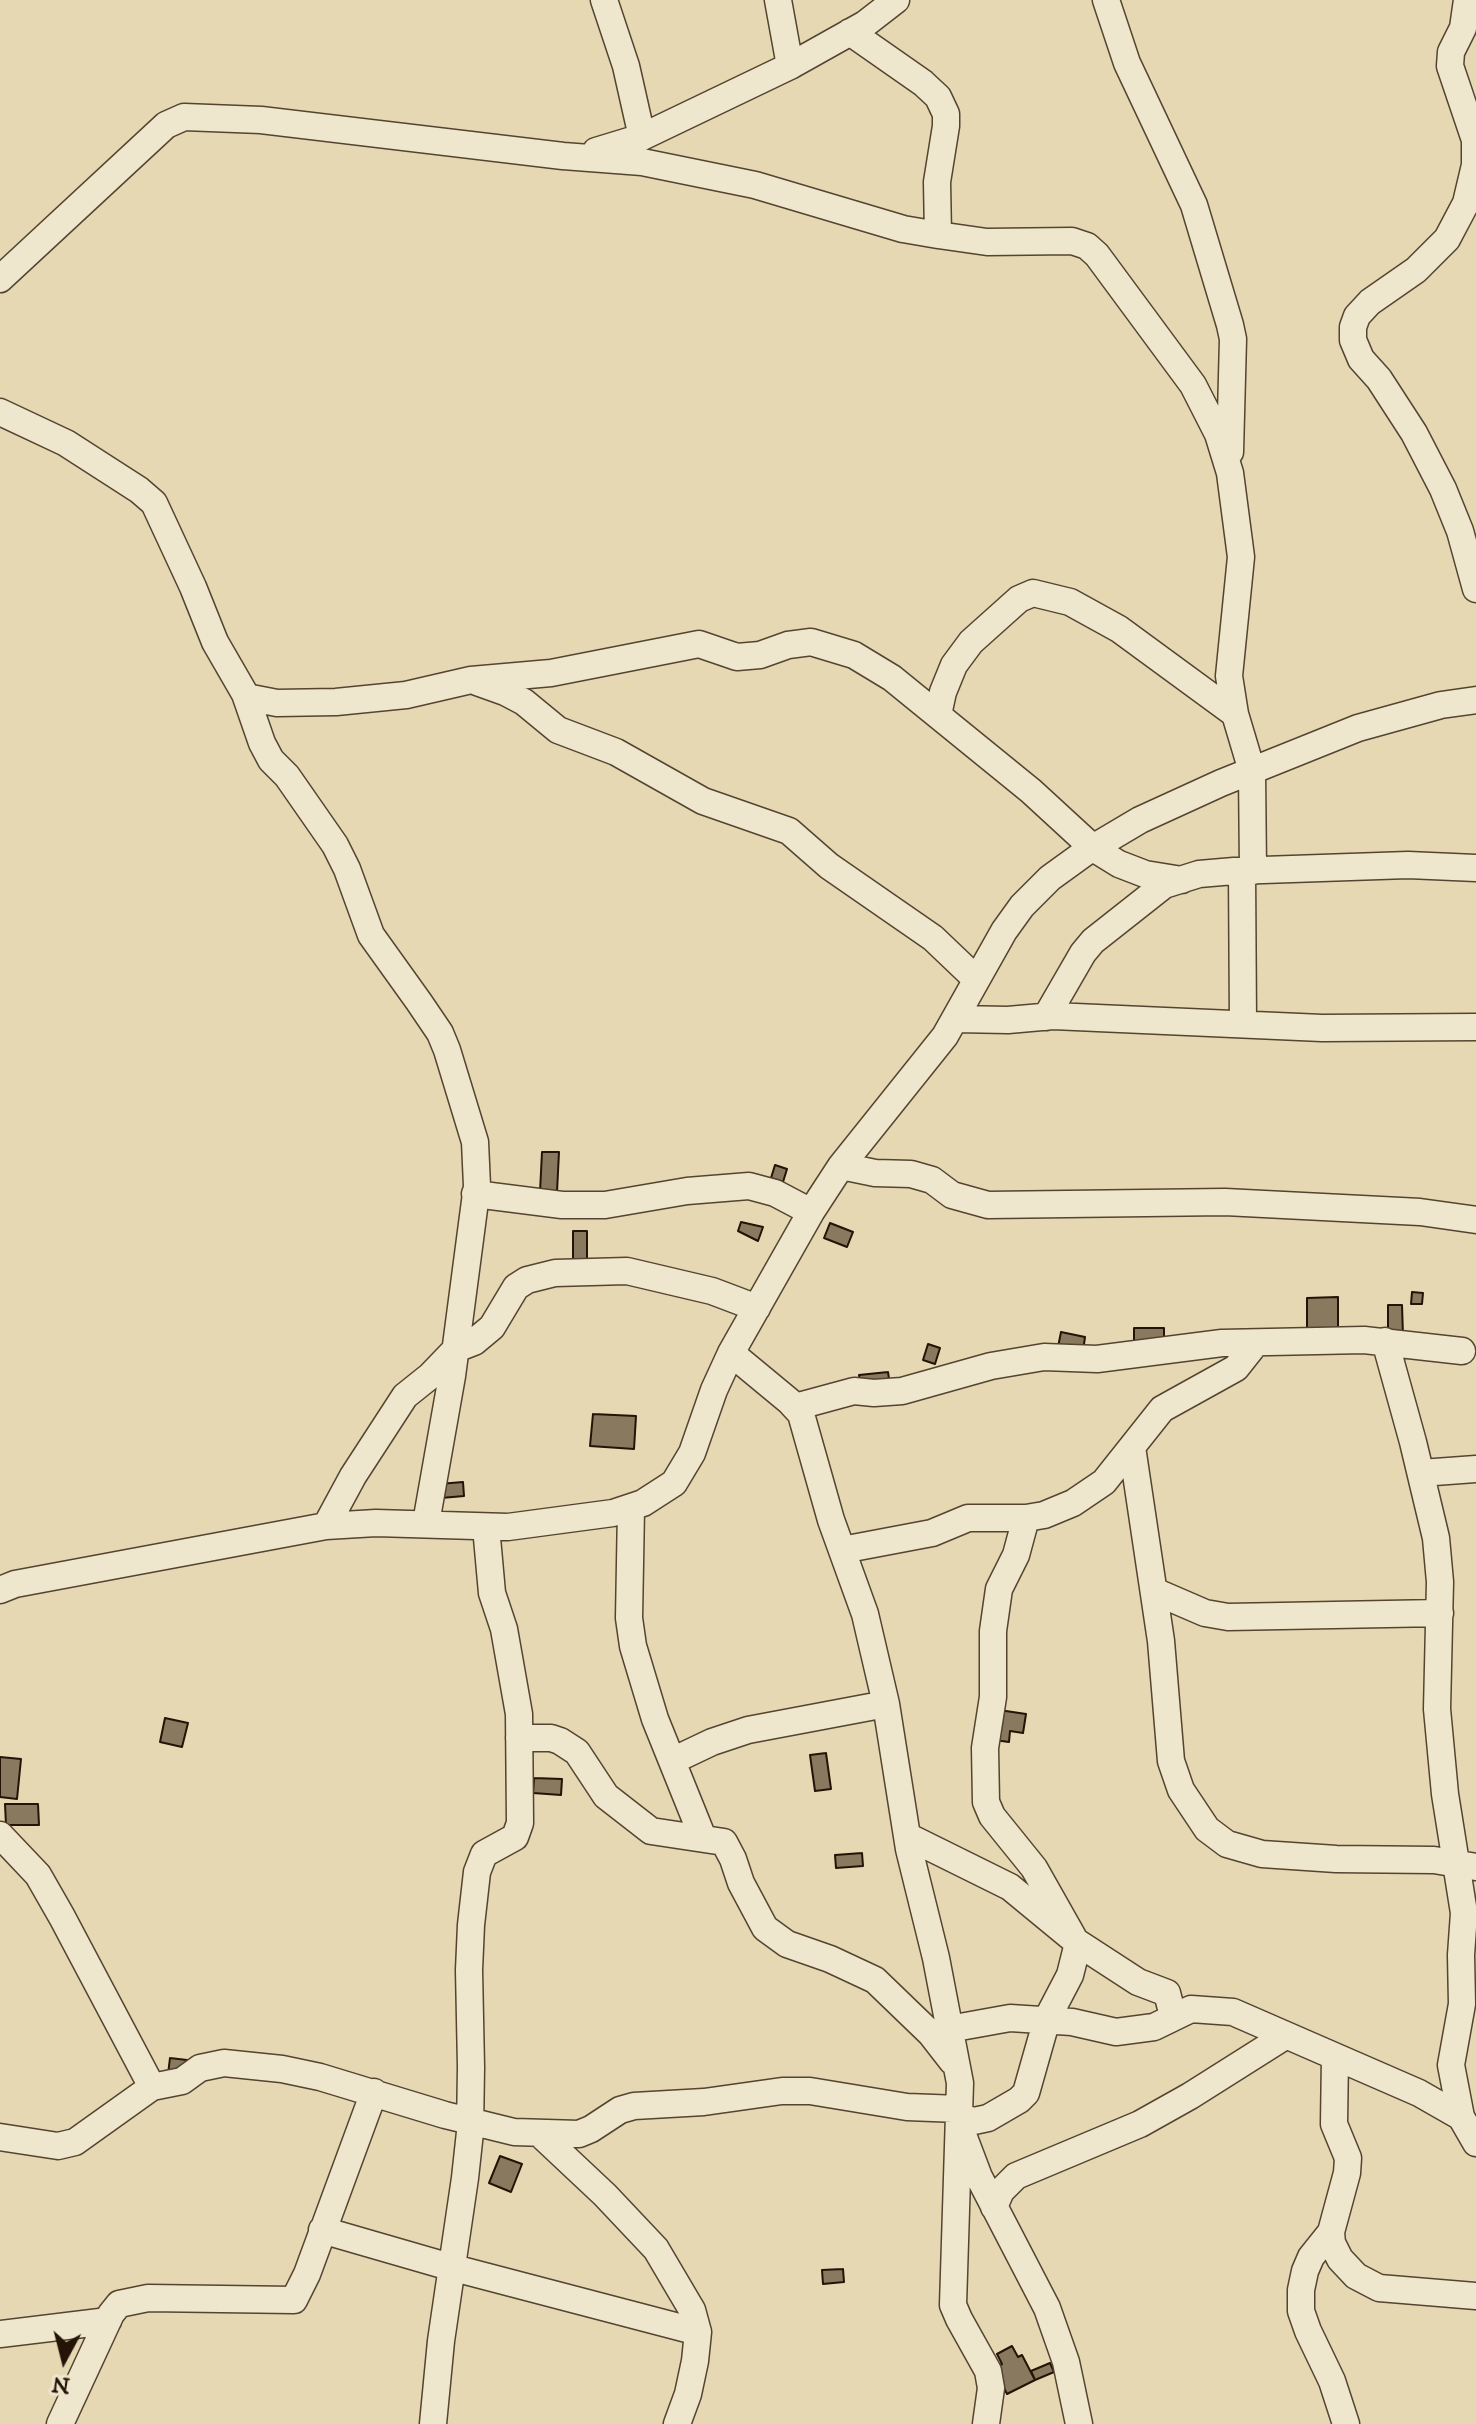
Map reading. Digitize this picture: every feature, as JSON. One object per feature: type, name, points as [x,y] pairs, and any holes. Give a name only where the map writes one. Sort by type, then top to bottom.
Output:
[{"type":"street","points":[[604,0],[626,66],[642,137]]},
{"type":"street","points":[[778,0],[790,66]]},
{"type":"street","points":[[577,157],[642,137],[790,66],[850,32],[896,0]]},
{"type":"street","points":[[1106,0],[1127,63],[1194,205],[1233,339],[1230,473],[1241,557],[1229,670],[1235,714],[1252,771],[1243,1024]]},
{"type":"street","points":[[1467,0],[1463,28],[1451,52],[1450,66],[1475,140],[1475,165],[1466,203],[1447,239],[1416,270],[1370,302],[1357,316],[1353,340],[1361,359],[1379,379],[1423,449],[1468,530],[1476,589]]},
{"type":"street","points":[[850,32],[923,83],[938,97],[946,114],[937,182],[938,235]]},
{"type":"street","points":[[0,279],[166,125],[184,117],[261,120],[642,162],[732,179],[903,229],[987,242],[1072,241],[1093,250],[1193,385],[1218,434],[1230,473]]},
{"type":"street","points":[[0,412],[66,443],[152,500],[215,642],[246,697],[271,760],[292,783],[342,858],[371,935],[440,1033],[475,1142],[475,1194],[456,1349],[426,1523]]},
{"type":"street","points":[[938,715],[954,665],[971,642],[1019,599],[1033,593],[1070,602],[1119,629],[1235,714]]},
{"type":"street","points":[[246,697],[277,703],[336,702],[406,695],[471,680],[551,673],[700,644],[737,657],[760,655],[788,645],[811,642],[854,655],[892,678],[1031,791],[1093,848],[1119,864],[1145,874],[1182,880]]},
{"type":"street","points":[[471,680],[505,692],[524,702],[558,730],[616,752],[703,801],[789,831],[829,866],[933,938],[976,979]]},
{"type":"street","points":[[0,1590],[36,1580],[326,1526],[426,1523],[486,1527],[561,1521],[631,1509],[674,1483],[692,1453],[731,1353],[811,1212],[841,1166],[939,1043],[1004,931],[1022,906],[1050,878],[1140,820],[1252,771],[1358,728],[1441,705],[1476,700]]},
{"type":"street","points":[[1046,1017],[1093,941],[1164,885],[1199,874],[1247,871],[1408,865],[1476,868]]},
{"type":"street","points":[[955,1019],[1046,1017],[1322,1028],[1476,1027]]},
{"type":"street","points":[[841,1166],[875,1173],[911,1174],[932,1180],[952,1195],[972,1202],[1007,1207],[1225,1202],[1420,1212],[1476,1220]]},
{"type":"street","points":[[475,1194],[562,1205],[605,1205],[687,1191],[749,1186],[775,1193],[811,1212]]},
{"type":"street","points":[[326,1526],[353,1476],[405,1396],[456,1349],[474,1342],[492,1327],[516,1287],[527,1280],[555,1273],[627,1271],[712,1291],[757,1308]]},
{"type":"street","points":[[795,1407],[854,1391],[882,1393],[909,1389],[1022,1360],[1097,1359],[1222,1343],[1385,1341],[1462,1351]]},
{"type":"street","points":[[1385,1341],[1436,1538],[1440,1613],[1437,1709],[1445,1794],[1466,1865],[1461,1955],[1462,2004],[1451,2065],[1461,2117],[1476,2143]]},
{"type":"street","points":[[842,1550],[932,1533],[968,1518],[1044,1515],[1085,1496],[1104,1482],[1162,1409],[1236,1368],[1255,1344]]},
{"type":"street","points":[[731,1353],[795,1407],[802,1418],[827,1507],[865,1614],[886,1704],[907,1836],[936,1958],[960,2083],[953,2305],[988,2371],[991,2388],[986,2424]]},
{"type":"street","points":[[1132,1447],[1154,1591],[1171,1761],[1181,1790],[1207,1829],[1227,1844],[1262,1854],[1336,1859],[1434,1860],[1466,1865]]},
{"type":"street","points":[[1421,1473],[1476,1469]]},
{"type":"street","points":[[631,1509],[630,1635],[655,1719],[703,1838]]},
{"type":"street","points":[[0,2137],[58,2146],[69,2144],[89,2134],[152,2087],[182,2081],[200,2068],[231,2063],[307,2074],[470,2122],[506,2131],[539,2133],[579,2134],[620,2110],[634,2106],[704,2102],[782,2091],[810,2091],[974,2121],[988,2118],[1019,2100],[1026,2093],[1047,2019],[1070,1975],[1076,1940],[1034,1868],[992,1816],[986,1802],[985,1748],[993,1697],[993,1631],[999,1589],[1016,1555],[1026,1518]]},
{"type":"street","points":[[433,2424],[470,2122],[469,1970],[474,1895],[483,1856],[509,1841],[519,1831],[519,1738],[515,1681],[504,1629],[492,1593],[486,1527]]},
{"type":"street","points":[[1154,1591],[1205,1613],[1228,1617],[1440,1613]]},
{"type":"street","points":[[672,1761],[712,1742],[748,1730],[886,1704]]},
{"type":"street","points":[[519,1738],[551,1738],[577,1752],[606,1796],[651,1831],[717,1840],[728,1846],[741,1883],[765,1928],[787,1944],[875,1980],[931,2034],[957,2067]]},
{"type":"street","points":[[0,1835],[28,1863],[46,1889],[152,2087]]},
{"type":"street","points":[[907,1836],[1010,1887],[1076,1940],[1138,1982],[1167,1993],[1173,2016]]},
{"type":"street","points":[[949,2029],[1010,2018],[1047,2019],[1116,2032],[1154,2027],[1191,2009],[1233,2012],[1419,2093],[1461,2117]]},
{"type":"street","points":[[994,2207],[1001,2191],[1016,2176],[1140,2124],[1285,2036]]},
{"type":"street","points":[[1335,2057],[1334,2124],[1347,2153],[1348,2164],[1331,2232],[1332,2243],[1340,2259],[1348,2270],[1366,2283],[1403,2291],[1476,2296]]},
{"type":"street","points":[[60,2424],[119,2304],[129,2300],[294,2300],[302,2287],[374,2092]]},
{"type":"street","points":[[960,2117],[979,2177],[1047,2308],[1066,2362],[1079,2424]]},
{"type":"street","points":[[539,2133],[605,2195],[656,2249],[692,2310],[698,2332],[688,2394],[677,2424]]},
{"type":"street","points":[[322,2230],[698,2332]]},
{"type":"street","points":[[1331,2232],[1311,2257],[1305,2271],[1301,2311],[1332,2381],[1346,2424]]},
{"type":"street","points":[[0,2334],[108,2321]]},
{"type":"building","points":[[542,1152],[559,1152],[557,1192],[540,1192]]},
{"type":"building","points":[[775,1165],[787,1169],[783,1182],[771,1178]]},
{"type":"building","points":[[741,1222],[763,1227],[758,1241],[738,1231]]},
{"type":"building","points":[[830,1223],[853,1232],[847,1247],[824,1238]]},
{"type":"building","points":[[573,1231],[587,1231],[587,1270],[573,1270]]},
{"type":"building","points":[[1412,1292],[1423,1293],[1422,1304],[1411,1304]]},
{"type":"building","points":[[1338,1297],[1338,1334],[1307,1334],[1307,1298]]},
{"type":"building","points":[[1388,1305],[1402,1305],[1403,1336],[1388,1336]]},
{"type":"building","points":[[1134,1328],[1164,1328],[1164,1347],[1134,1347]]},
{"type":"building","points":[[1061,1332],[1085,1337],[1083,1351],[1058,1347]]},
{"type":"building","points":[[928,1344],[940,1348],[935,1364],[923,1360]]},
{"type":"building","points":[[888,1372],[890,1385],[861,1388],[859,1375]]},
{"type":"building","points":[[593,1414],[636,1416],[634,1449],[590,1446]]},
{"type":"building","points":[[463,1482],[464,1496],[441,1498],[439,1484]]},
{"type":"building","points":[[999,1710],[1026,1714],[1023,1733],[1010,1731],[1009,1742],[994,1740]]},
{"type":"building","points":[[165,1718],[188,1723],[182,1747],[160,1742]]},
{"type":"building","points":[[826,1753],[831,1789],[815,1791],[810,1755]]},
{"type":"building","points":[[0,1757],[21,1759],[17,1799],[0,1797]]},
{"type":"building","points":[[534,1778],[562,1779],[561,1795],[533,1793]]},
{"type":"building","points":[[5,1804],[38,1804],[39,1825],[6,1825]]},
{"type":"building","points":[[862,1853],[863,1866],[836,1868],[835,1855]]},
{"type":"building","points":[[170,2058],[187,2060],[185,2077],[168,2074]]},
{"type":"building","points":[[500,2156],[522,2164],[511,2192],[489,2183]]},
{"type":"building","points":[[843,2269],[844,2282],[823,2284],[822,2270]]},
{"type":"building","points":[[1012,2346],[1018,2357],[1022,2355],[1035,2380],[1007,2394],[994,2368],[1002,2364],[997,2354]]},
{"type":"building","points":[[1050,2363],[1054,2372],[1035,2380],[1031,2371]]}]
